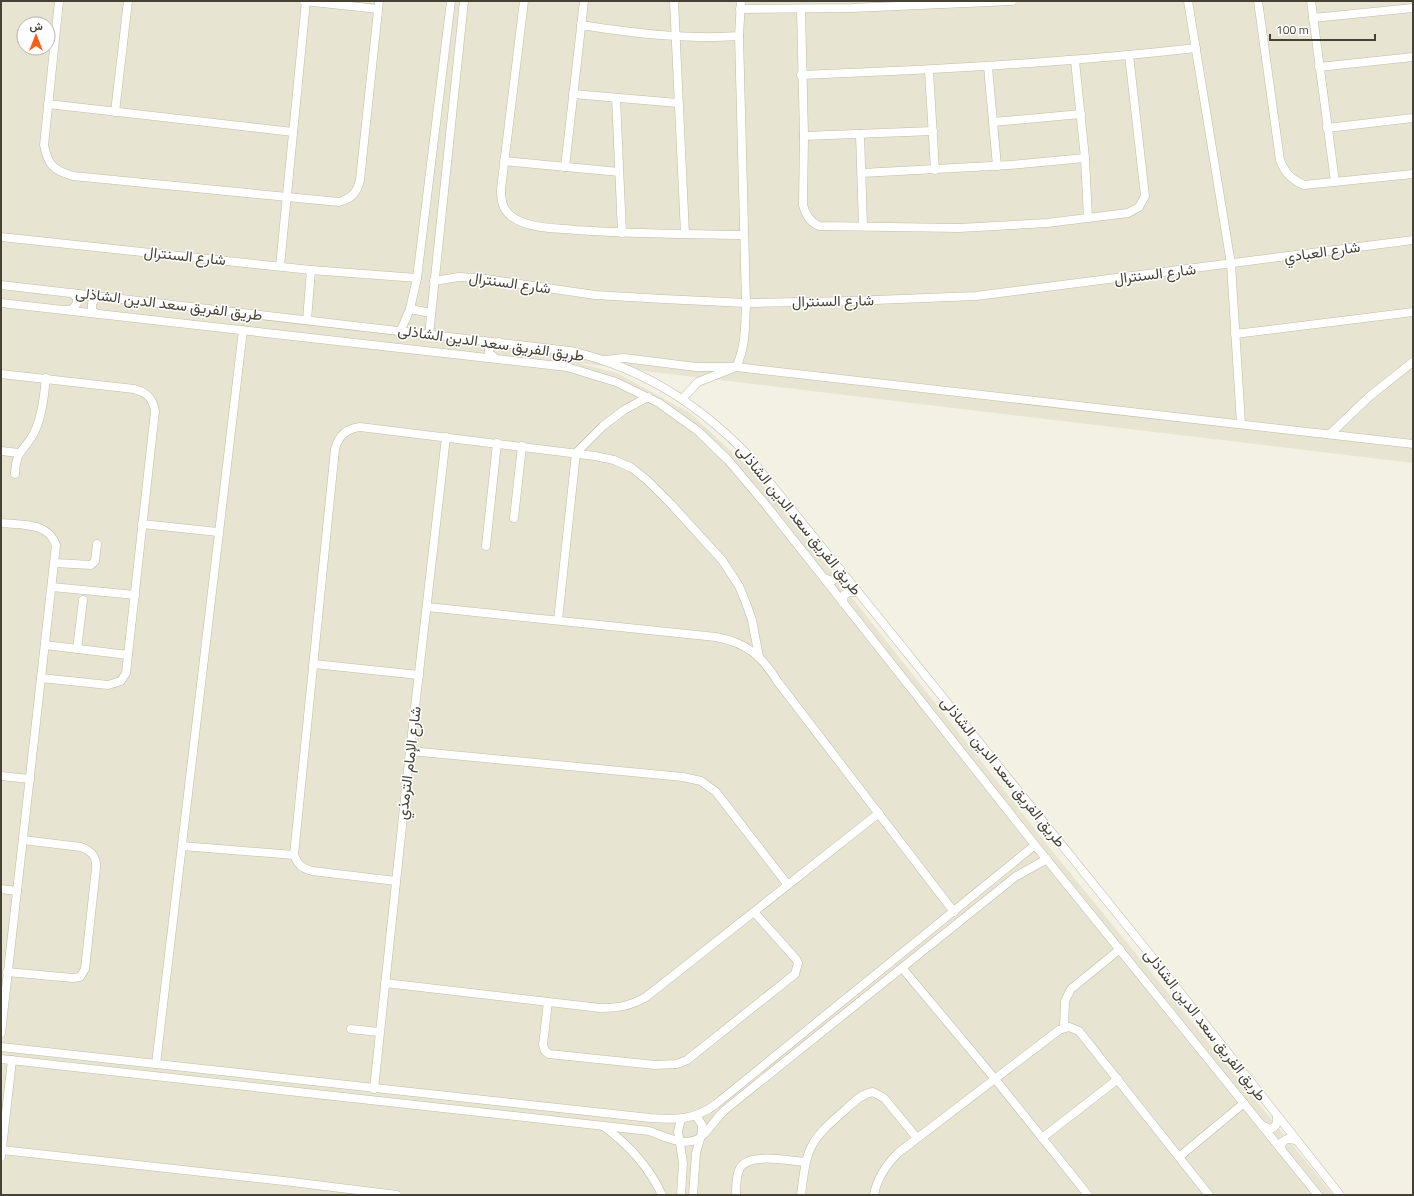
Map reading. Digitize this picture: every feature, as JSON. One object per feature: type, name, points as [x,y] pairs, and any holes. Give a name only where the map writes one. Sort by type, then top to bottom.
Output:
[{"type":"street","points":[[59,1],[44,144],[47,160],[58,172],[73,176],[287,197],[339,202],[350,198],[357,190],[360,180],[379,5],[305,1],[287,197],[280,266]]},
{"type":"street","points":[[115,112],[128,1]]},
{"type":"street","points":[[401,330],[410,309],[417,278],[451,1]]},
{"type":"street","points":[[429,335],[464,1]]},
{"type":"street","points":[[524,1],[504,161],[501,203],[510,215],[522,223],[551,228],[622,233],[744,235]]},
{"type":"street","points":[[565,167],[584,1]]},
{"type":"street","points":[[674,1],[685,234]]},
{"type":"street","points":[[682,399],[698,382],[736,367],[742,352],[746,303],[739,36],[741,5],[801,9],[1012,1]]},
{"type":"street","points":[[1188,1],[1231,264],[1241,424]]},
{"type":"street","points":[[1258,1],[1280,160],[1284,171],[1293,180],[1304,184],[1413,174]]},
{"type":"street","points":[[1311,1],[1335,182]]},
{"type":"street","points":[[1313,18],[1413,8]]},
{"type":"street","points":[[801,9],[801,75],[804,136],[803,205],[806,215],[811,222],[819,226],[959,228],[1047,223],[1128,213],[1139,207],[1145,196],[1129,55]]},
{"type":"street","points":[[581,25],[675,36],[711,38],[739,36]]},
{"type":"street","points":[[801,75],[929,71],[1075,61],[1196,48]]},
{"type":"street","points":[[1319,67],[1413,57]]},
{"type":"street","points":[[1075,61],[1085,158],[1088,218]]},
{"type":"street","points":[[988,66],[997,166]]},
{"type":"street","points":[[929,71],[935,170]]},
{"type":"street","points":[[573,94],[678,103]]},
{"type":"street","points":[[616,98],[622,233]]},
{"type":"street","points":[[48,104],[293,132]]},
{"type":"street","points":[[993,122],[1081,114]]},
{"type":"street","points":[[1328,128],[1413,118]]},
{"type":"street","points":[[804,136],[933,131]]},
{"type":"street","points":[[860,134],[863,226]]},
{"type":"street","points":[[862,173],[997,166],[1085,158]]},
{"type":"street","points":[[504,161],[619,172]]},
{"type":"street","name":"شارع السنترال","points":[[1,237],[311,270],[417,278]]},
{"type":"street","name":"شارع العبادي","points":[[1231,264],[1413,240]]},
{"type":"street","name":"شارع السنترال","points":[[434,280],[459,277],[480,278],[595,295],[746,303],[850,301],[976,296],[1231,264]]},
{"type":"street","points":[[307,320],[311,270]]},
{"type":"street","name":"طريق الفريق سعد الدين الشاذلى","points":[[1,285],[401,330],[429,335],[570,351],[605,360],[648,378],[701,411],[746,453],[1340,1195]]},
{"type":"street","points":[[66,310],[73,309],[77,303],[76,296],[72,293]]},
{"type":"street","points":[[100,314],[92,310],[92,303],[96,298],[104,297]]},
{"type":"street","name":"طريق الفريق سعد الدين الشاذلى","points":[[1,303],[461,354],[573,369],[616,382],[648,397],[679,417],[720,452],[766,505],[1035,845],[1318,1195]]},
{"type":"street","points":[[410,309],[431,313]]},
{"type":"street","points":[[1235,334],[1413,312]]},
{"type":"street","points":[[156,1064],[243,330]]},
{"type":"street","points":[[461,354],[466,353],[471,348],[466,338]]},
{"type":"street","points":[[495,358],[489,353],[489,347],[492,344],[500,342]]},
{"type":"street","points":[[605,360],[624,358],[696,367],[736,367],[1413,444]]},
{"type":"street","points":[[1330,434],[1370,396],[1413,362]]},
{"type":"street","points":[[1,374],[141,390],[151,399],[155,412],[128,655],[124,677],[113,685],[42,678]]},
{"type":"street","points":[[14,474],[19,453],[38,423],[46,378]]},
{"type":"street","points":[[558,620],[576,453],[603,426],[624,410],[648,397]]},
{"type":"street","points":[[396,882],[312,871],[300,866],[294,855],[337,440],[347,430],[360,427],[576,453],[614,460],[632,468],[661,494],[717,554],[739,586],[752,620],[759,656]]},
{"type":"street","name":"شارع الإمام الترمذي","points":[[374,1089],[410,751],[446,437]]},
{"type":"street","points":[[486,546],[497,443]]},
{"type":"street","points":[[514,518],[522,446]]},
{"type":"street","points":[[1,451],[19,453]]},
{"type":"street","points":[[1,523],[44,529],[54,539],[56,545],[1,1033]]},
{"type":"street","points":[[142,524],[218,532]]},
{"type":"street","points":[[55,563],[91,565],[95,560],[97,544]]},
{"type":"street","points":[[824,578],[832,581],[836,579],[840,574],[840,569]]},
{"type":"street","points":[[52,587],[135,595]]},
{"type":"street","points":[[843,603],[844,595],[846,593],[858,592]]},
{"type":"street","points":[[77,649],[83,600]]},
{"type":"street","points":[[427,607],[728,639],[747,647],[759,656],[954,912]]},
{"type":"street","points":[[45,645],[128,655]]},
{"type":"street","points":[[314,664],[419,674]]},
{"type":"street","points":[[410,751],[692,778],[701,781],[716,792],[788,885]]},
{"type":"street","points":[[1,776],[30,779]]},
{"type":"street","points":[[385,983],[600,1008],[622,1008],[634,1004],[646,997],[879,813]]},
{"type":"street","points":[[7,972],[73,978],[80,977],[86,969],[96,868],[95,857],[87,849],[81,847],[23,840]]},
{"type":"street","points":[[1,1047],[405,1093],[681,1120],[696,1116],[716,1104],[849,998],[1035,845]]},
{"type":"street","points":[[182,846],[294,855]]},
{"type":"street","points":[[693,1195],[698,1147],[702,1136],[722,1112],[903,969],[1015,877],[1047,858]]},
{"type":"street","points":[[1007,868],[1015,877]]},
{"type":"street","points":[[1,888],[17,891]]},
{"type":"street","points":[[548,1002],[543,1045],[545,1051],[549,1054],[661,1065],[677,1064],[688,1060],[795,974],[798,969],[796,958],[754,912]]},
{"type":"street","points":[[925,936],[932,945]]},
{"type":"street","points":[[1064,1028],[1065,1001],[1071,989],[1120,949]]},
{"type":"street","points":[[903,969],[995,1079],[1088,1195]]},
{"type":"street","points":[[858,990],[859,996],[866,998]]},
{"type":"street","points":[[849,998],[855,1000],[855,1006]]},
{"type":"street","points":[[874,1195],[880,1175],[888,1163],[917,1138],[1064,1028],[1075,1028],[1079,1031],[1209,1195]]},
{"type":"street","points":[[351,1029],[380,1032]]},
{"type":"street","points":[[52,1064],[53,1053]]},
{"type":"street","points":[[1,1059],[649,1131],[680,1141],[691,1141],[702,1136]]},
{"type":"street","points":[[12,1060],[1,1154],[284,1181],[397,1195]]},
{"type":"street","points":[[121,1072],[122,1060]]},
{"type":"street","points":[[198,1080],[200,1069]]},
{"type":"street","points":[[1042,1138],[1118,1079]]},
{"type":"street","points":[[340,1096],[341,1085]]},
{"type":"street","points":[[404,1104],[405,1093]]},
{"type":"street","points":[[801,1195],[805,1162],[809,1149],[816,1137],[851,1105],[867,1093],[879,1094],[884,1098],[917,1138]]},
{"type":"street","points":[[1179,1157],[1244,1103]]},
{"type":"street","points":[[716,1104],[716,1111],[722,1112]]},
{"type":"street","points":[[696,1116],[702,1125],[702,1136]]},
{"type":"street","points":[[1262,1125],[1267,1128],[1274,1127],[1277,1123],[1277,1116]]},
{"type":"street","points":[[649,1131],[650,1118]]},
{"type":"street","points":[[681,1120],[678,1131],[683,1164],[681,1195]]},
{"type":"street","points":[[602,1126],[634,1153],[648,1170],[662,1195]]},
{"type":"street","points":[[1281,1149],[1282,1142],[1284,1140],[1296,1140]]},
{"type":"street","points":[[736,1195],[740,1167],[751,1159],[805,1162]]},
{"type":"street","points":[[683,1164],[689,1161],[696,1164]]},
{"type":"shaded area","points":[[1,1],[1413,1],[1413,463],[578,363],[617,373],[690,413],[751,470],[1053,852],[1333,1195],[1,1195]]}]
